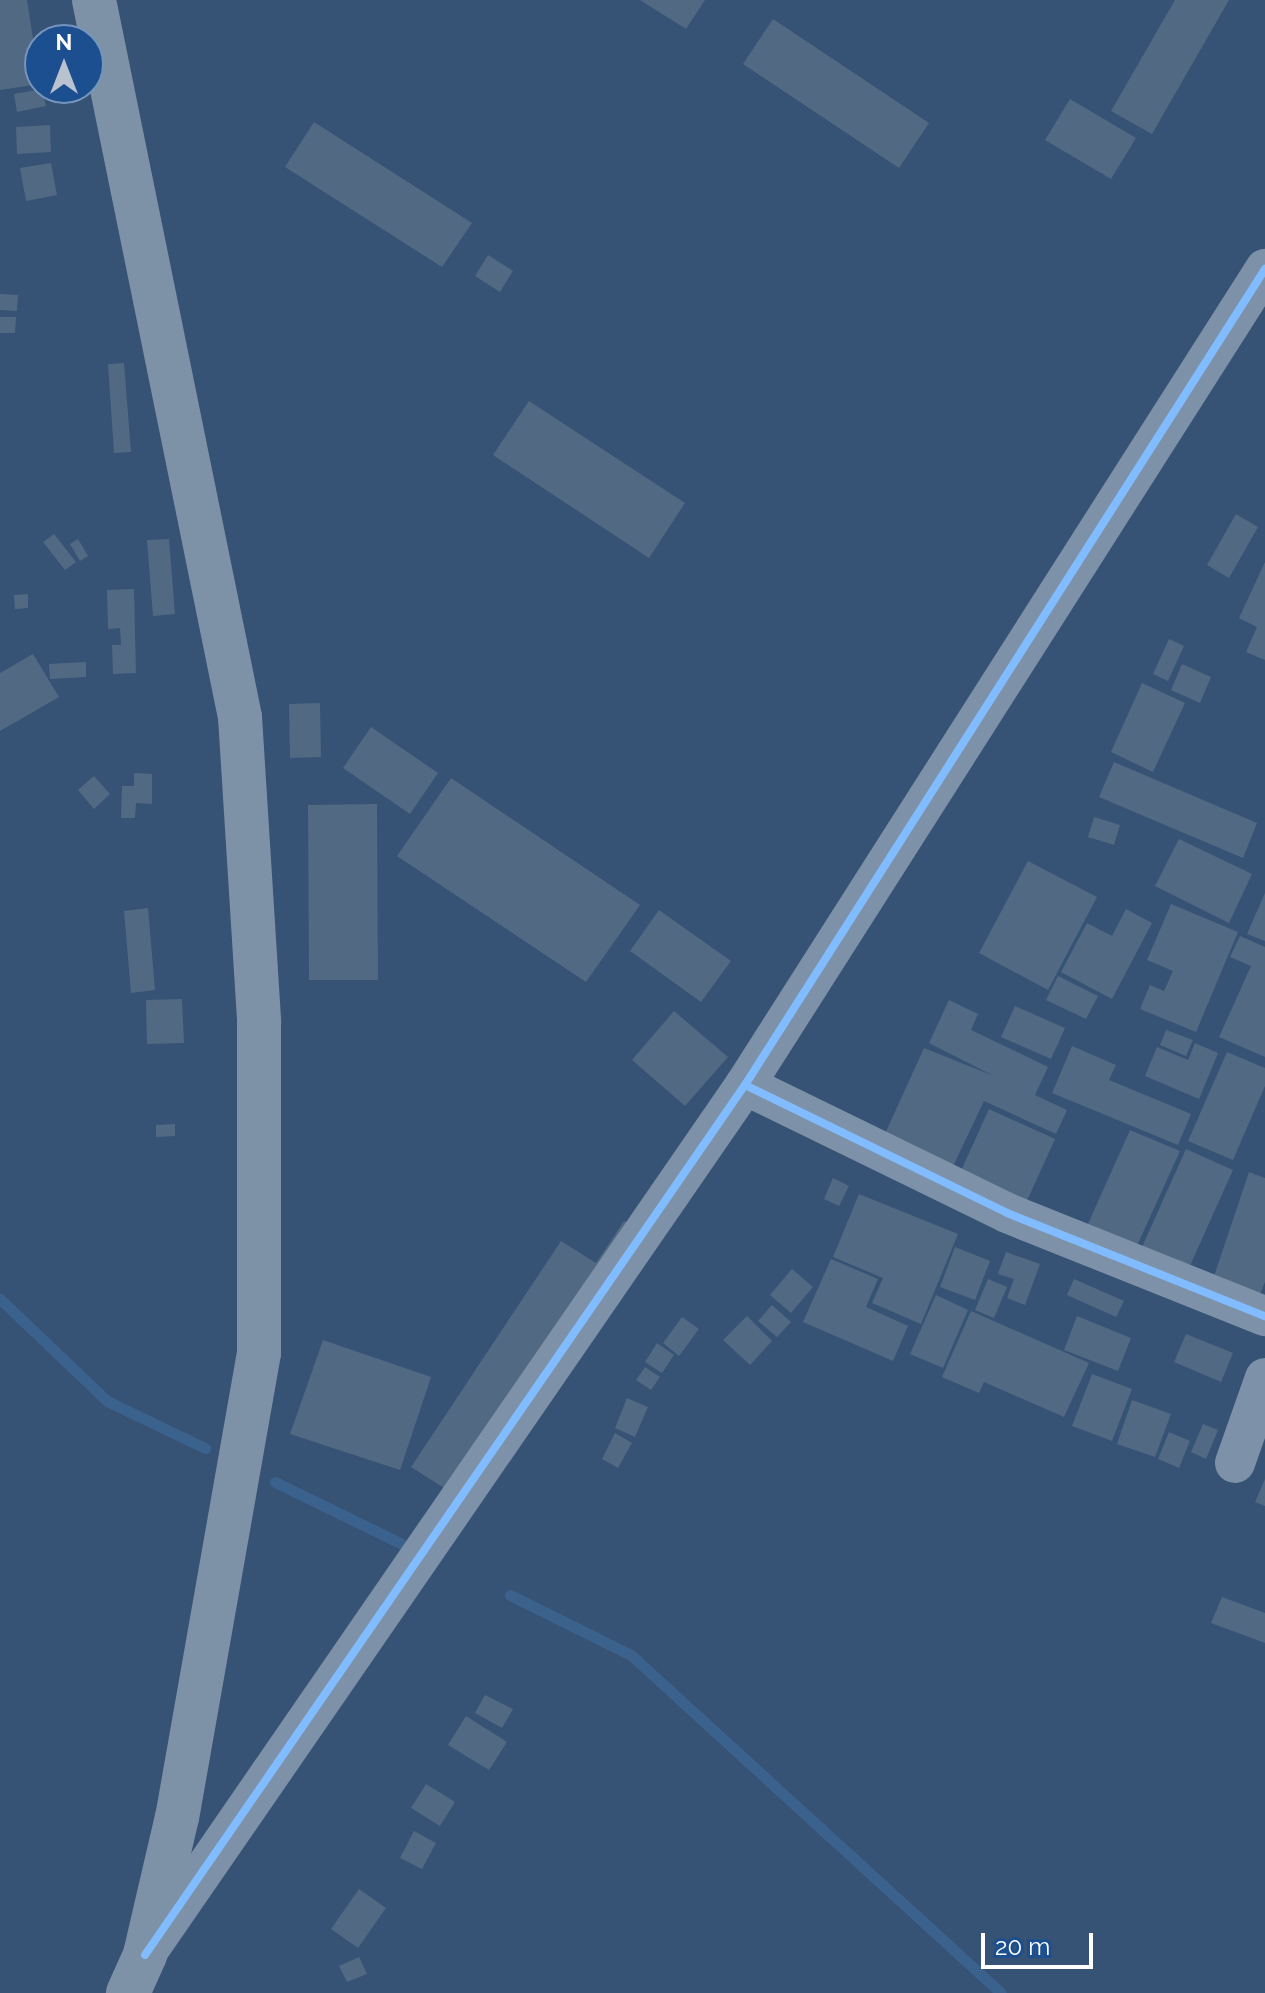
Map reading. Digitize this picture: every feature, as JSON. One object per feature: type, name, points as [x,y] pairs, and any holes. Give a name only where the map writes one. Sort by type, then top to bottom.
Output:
[{"type":"highway","points":[[94,0],[240,717],[259,1022],[259,1353],[177,1817],[137,1974]]},
{"type":"street","points":[[137,1974],[745,1085],[1265,269]]},
{"type":"street","points":[[745,1085],[1007,1213],[1265,1316]]},
{"type":"street","points":[[1235,1463],[1265,1378]]},
{"type":"building","points":[[0,0],[27,0],[31,24],[24,24],[24,86],[0,90]]},
{"type":"building","points":[[640,0],[705,0],[686,29]]},
{"type":"building","points":[[1175,0],[1229,0],[1152,134],[1111,111]]},
{"type":"building","points":[[773,19],[929,123],[899,168],[743,64]]},
{"type":"building","points":[[24,92],[24,104],[46,106],[17,112],[14,94]]},
{"type":"building","points":[[1070,99],[1136,138],[1111,179],[1045,140]]},
{"type":"building","points":[[314,122],[472,223],[442,267],[285,167]]},
{"type":"building","points":[[50,125],[51,152],[17,154],[16,127]]},
{"type":"building","points":[[51,163],[57,195],[26,201],[20,168]]},
{"type":"building","points":[[488,255],[513,271],[500,292],[475,276]]},
{"type":"building","points":[[0,294],[18,295],[17,311],[0,310]]},
{"type":"building","points":[[0,317],[16,317],[15,333],[0,333]]},
{"type":"building","points":[[124,363],[131,452],[114,453],[108,364]]},
{"type":"building","points":[[529,401],[685,503],[649,558],[493,455]]},
{"type":"building","points":[[1236,514],[1258,527],[1229,578],[1207,565]]},
{"type":"building","points":[[54,534],[76,562],[65,570],[43,542]]},
{"type":"building","points":[[78,539],[88,556],[80,561],[70,544]]},
{"type":"building","points":[[169,539],[175,614],[153,616],[147,540]]},
{"type":"building","points":[[1265,562],[1265,660],[1246,652],[1257,627],[1239,618]]},
{"type":"building","points":[[134,589],[136,673],[113,674],[112,645],[121,645],[120,628],[108,629],[107,590]]},
{"type":"building","points":[[28,594],[28,608],[15,609],[14,595]]},
{"type":"building","points":[[1169,639],[1184,646],[1168,681],[1153,674]]},
{"type":"building","points":[[33,654],[59,697],[0,731],[0,673]]},
{"type":"building","points":[[86,662],[86,677],[50,679],[49,664]]},
{"type":"building","points":[[1182,664],[1211,677],[1200,703],[1171,690]]},
{"type":"building","points":[[1142,683],[1185,703],[1153,772],[1111,752]]},
{"type":"building","points":[[320,703],[321,757],[290,758],[289,704]]},
{"type":"building","points":[[371,727],[438,773],[410,814],[343,768]]},
{"type":"building","points":[[1114,762],[1257,823],[1243,858],[1099,797]]},
{"type":"building","points":[[134,773],[152,774],[152,804],[136,803],[135,818],[121,818],[122,786],[134,786]]},
{"type":"building","points":[[94,776],[110,794],[94,809],[78,790]]},
{"type":"building","points":[[451,778],[640,905],[586,982],[397,856]]},
{"type":"building","points":[[377,804],[378,980],[309,980],[308,805]]},
{"type":"building","points":[[1094,817],[1120,825],[1114,845],[1088,837]]},
{"type":"building","points":[[1179,839],[1252,874],[1229,923],[1155,886]]},
{"type":"building","points":[[1028,861],[1097,897],[1048,990],[979,953]]},
{"type":"building","points":[[1265,893],[1265,941],[1247,934]]},
{"type":"building","points":[[1171,904],[1238,932],[1196,1032],[1140,1009],[1150,985],[1164,991],[1173,971],[1147,960]]},
{"type":"building","points":[[148,908],[155,990],[131,993],[124,911]]},
{"type":"building","points":[[1126,909],[1152,923],[1112,999],[1061,972],[1087,923],[1112,936]]},
{"type":"building","points":[[659,910],[731,961],[701,1002],[630,951]]},
{"type":"building","points":[[1240,936],[1265,947],[1265,1057],[1219,1037],[1251,966],[1230,957]]},
{"type":"building","points":[[1058,976],[1098,996],[1086,1019],[1046,1000]]},
{"type":"building","points":[[182,999],[184,1043],[147,1044],[146,1000]]},
{"type":"building","points":[[949,1000],[978,1014],[971,1030],[1048,1067],[1035,1095],[1067,1110],[1056,1134],[984,1101],[947,1179],[879,1147],[924,1048],[994,1076],[929,1043]]},
{"type":"building","points":[[1015,1006],[1065,1028],[1051,1059],[1001,1037]]},
{"type":"building","points":[[674,1011],[728,1057],[685,1106],[632,1060]]},
{"type":"building","points":[[1166,1030],[1193,1040],[1186,1056],[1160,1045]]},
{"type":"building","points":[[1195,1043],[1218,1053],[1199,1099],[1145,1076],[1157,1047],[1188,1060]]},
{"type":"building","points":[[1072,1046],[1116,1065],[1109,1080],[1191,1114],[1178,1145],[1052,1093]]},
{"type":"building","points":[[1227,1052],[1265,1068],[1265,1086],[1233,1160],[1188,1141]]},
{"type":"building","points":[[989,1109],[1055,1139],[1026,1203],[960,1173]]},
{"type":"building","points":[[175,1124],[175,1136],[156,1137],[156,1125]]},
{"type":"building","points":[[1130,1130],[1180,1151],[1136,1248],[1087,1226]]},
{"type":"building","points":[[1186,1149],[1233,1170],[1189,1268],[1142,1247]]},
{"type":"building","points":[[1249,1172],[1265,1178],[1265,1282],[1259,1297],[1213,1279]]},
{"type":"building","points":[[833,1178],[849,1186],[839,1206],[824,1199]]},
{"type":"building","points":[[859,1194],[958,1234],[921,1324],[872,1303],[883,1278],[833,1257]]},
{"type":"building","points":[[624,1221],[632,1226],[455,1495],[411,1467],[561,1241],[596,1263]]},
{"type":"building","points":[[955,1247],[990,1261],[975,1300],[940,1287]]},
{"type":"building","points":[[1006,1252],[1040,1264],[1025,1305],[1007,1298],[1014,1279],[998,1274]]},
{"type":"building","points":[[831,1259],[878,1279],[866,1307],[908,1326],[893,1361],[803,1322]]},
{"type":"building","points":[[792,1269],[813,1287],[791,1313],[770,1295]]},
{"type":"building","points":[[988,1279],[1007,1287],[994,1318],[975,1310]]},
{"type":"building","points":[[1074,1279],[1124,1301],[1116,1317],[1067,1295]]},
{"type":"building","points":[[936,1295],[968,1310],[943,1368],[910,1354]]},
{"type":"building","points":[[772,1305],[791,1322],[777,1337],[758,1321]]},
{"type":"building","points":[[971,1311],[1089,1363],[1064,1417],[984,1382],[979,1393],[942,1377]]},
{"type":"building","points":[[747,1316],[772,1341],[750,1365],[723,1340]]},
{"type":"building","points":[[1077,1316],[1131,1338],[1118,1371],[1064,1350]]},
{"type":"building","points":[[682,1317],[699,1329],[679,1356],[663,1343]]},
{"type":"building","points":[[1186,1334],[1233,1353],[1221,1382],[1174,1362]]},
{"type":"building","points":[[323,1340],[431,1377],[400,1470],[290,1434]]},
{"type":"building","points":[[657,1343],[674,1355],[662,1373],[645,1362]]},
{"type":"building","points":[[645,1367],[660,1377],[651,1390],[636,1380]]},
{"type":"building","points":[[1092,1374],[1132,1389],[1112,1441],[1072,1426]]},
{"type":"building","points":[[627,1398],[648,1407],[635,1437],[615,1428]]},
{"type":"building","points":[[1132,1400],[1171,1414],[1155,1457],[1117,1444]]},
{"type":"building","points":[[1203,1424],[1218,1430],[1206,1459],[1191,1452]]},
{"type":"building","points":[[1169,1432],[1190,1441],[1179,1468],[1158,1459]]},
{"type":"building","points":[[615,1433],[632,1443],[618,1468],[602,1459]]},
{"type":"building","points":[[1265,1479],[1265,1506],[1255,1502]]},
{"type":"building","points":[[1222,1597],[1265,1613],[1265,1643],[1211,1623]]},
{"type":"building","points":[[485,1695],[513,1709],[502,1728],[475,1713]]},
{"type":"building","points":[[466,1716],[507,1742],[489,1770],[448,1745]]},
{"type":"building","points":[[426,1784],[455,1802],[440,1826],[411,1808]]},
{"type":"building","points":[[414,1831],[436,1843],[422,1869],[400,1858]]},
{"type":"building","points":[[359,1889],[386,1908],[358,1948],[331,1929]]},
{"type":"building","points":[[359,1957],[367,1974],[347,1982],[339,1966]]},
{"type":"waterway","points":[[0,1299],[107,1401],[205,1448]]},
{"type":"waterway","points":[[275,1482],[406,1546]]},
{"type":"waterway","points":[[510,1595],[631,1655],[1001,1993]]},
{"type":"cycle path","points":[[145,1955],[745,1085],[1265,269]]},
{"type":"cycle path","points":[[745,1085],[1007,1213],[1265,1316]]}]
